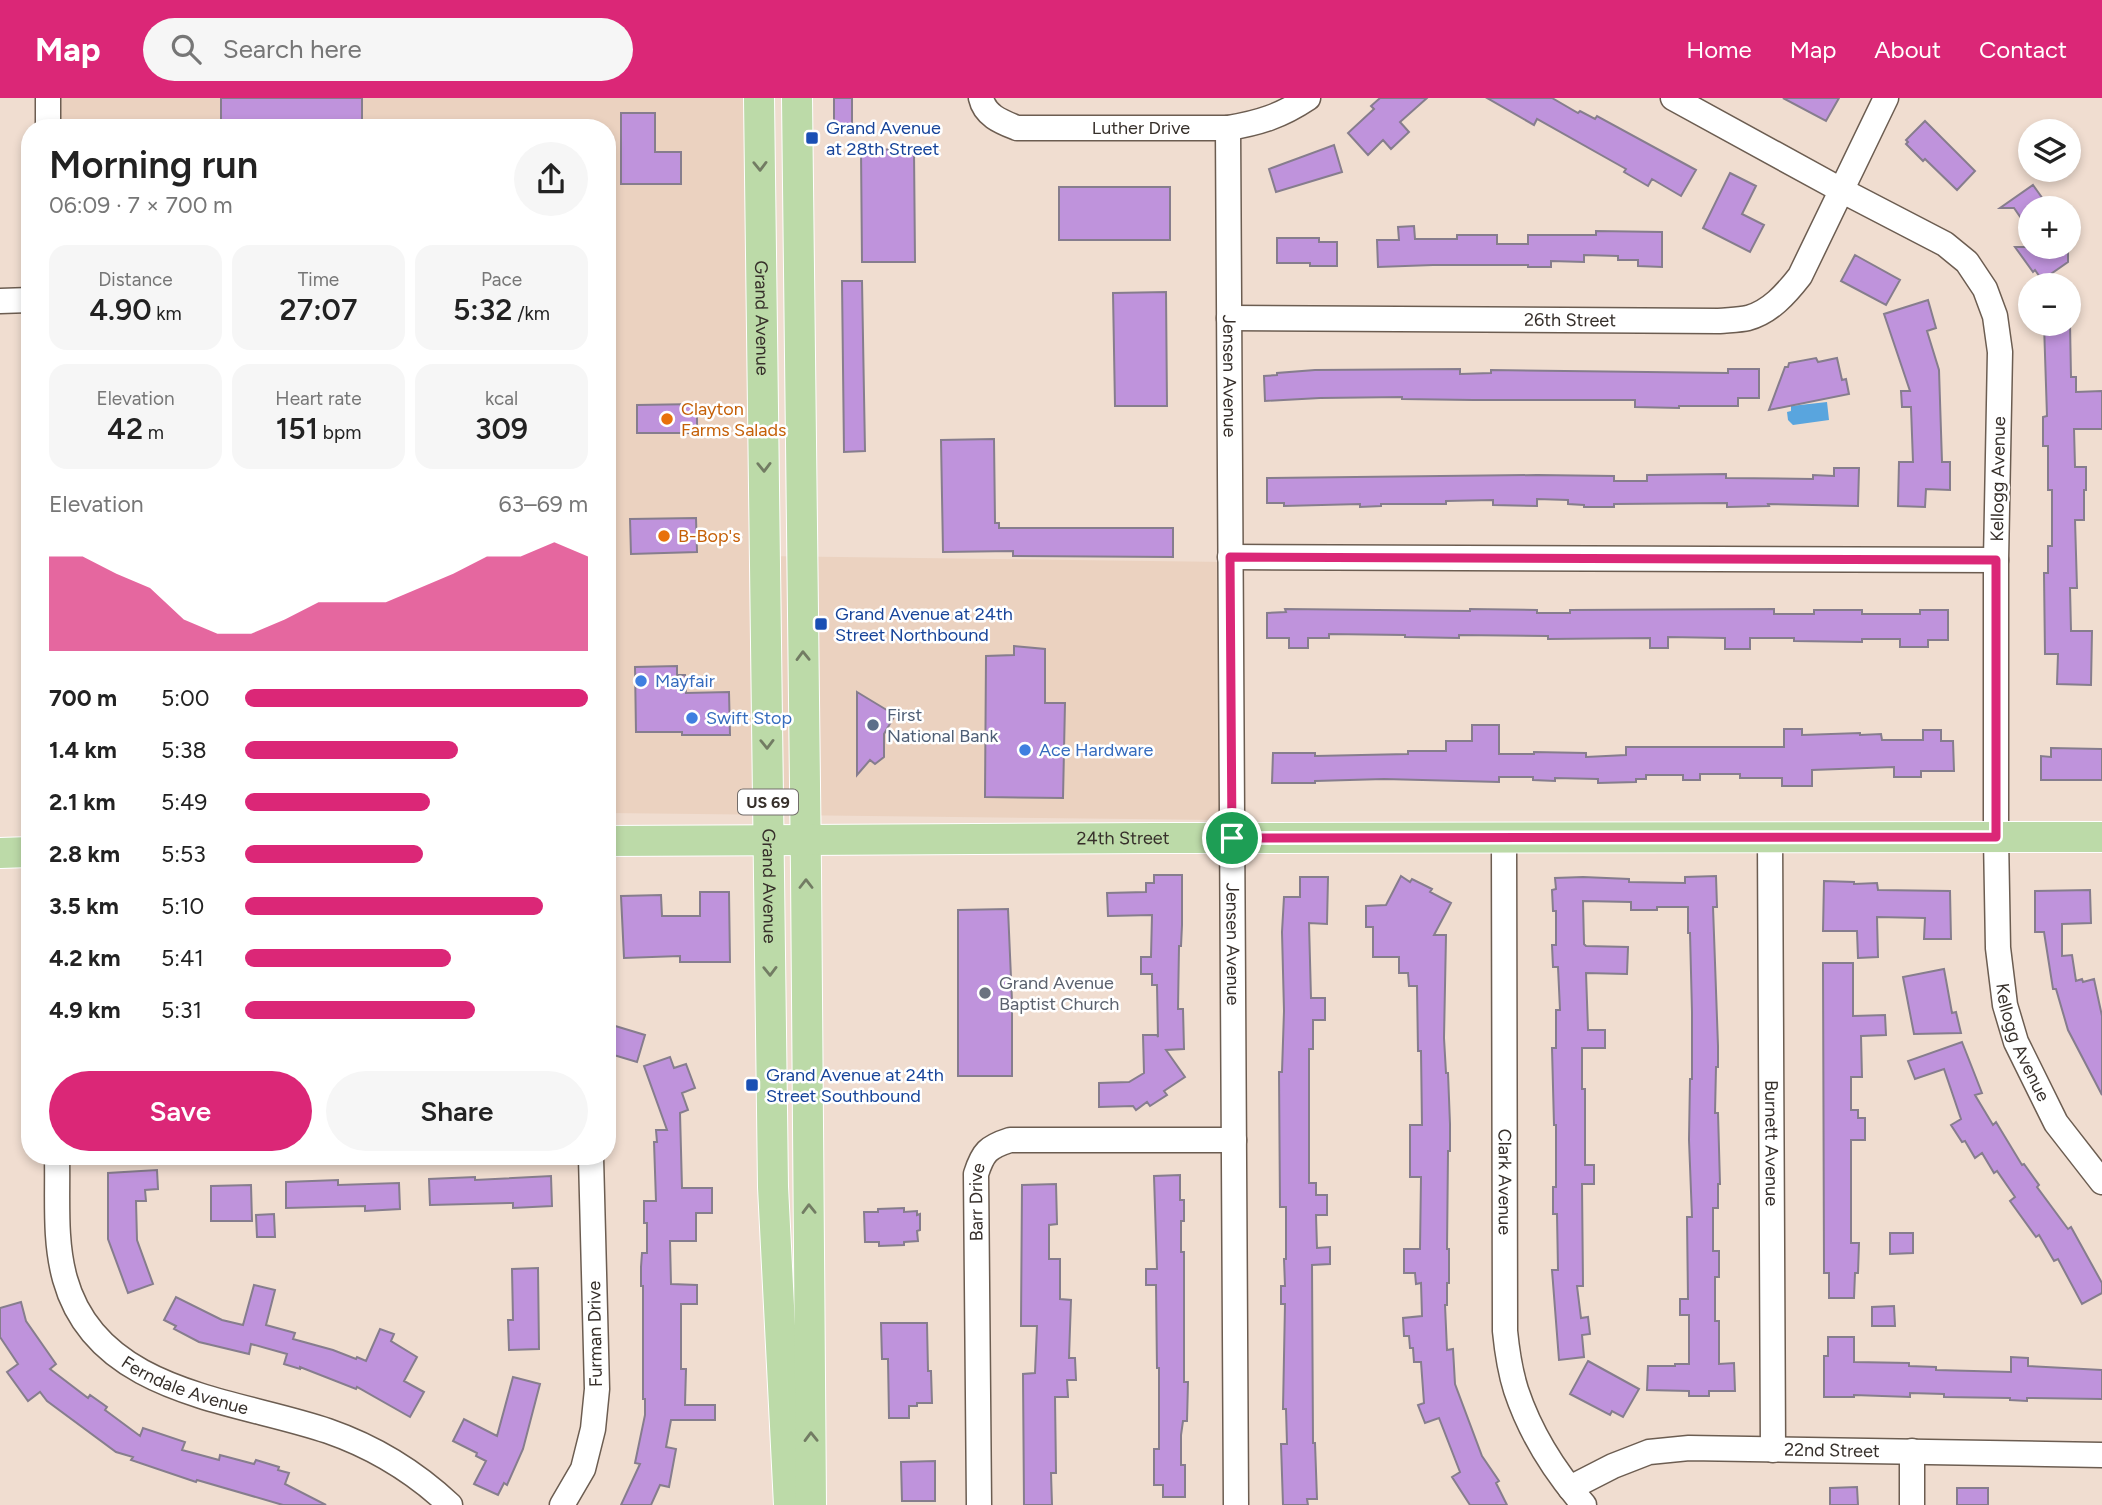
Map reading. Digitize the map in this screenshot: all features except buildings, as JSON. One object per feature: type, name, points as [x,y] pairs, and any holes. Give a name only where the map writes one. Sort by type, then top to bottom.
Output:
[{"type":"main road","name":"Grand Avenue","points":[[759,98],[773,1187],[789,1505]]},
{"type":"main road","name":"Grand Avenue","points":[[797,98],[811,1505]]},
{"type":"main road","name":"24th Street","points":[[616,841],[2102,837]]},
{"type":"main road","points":[[0,853],[21,852]]},
{"type":"street","points":[[48,98],[48,119]]},
{"type":"street","name":"Luther Drive","points":[[981,98],[982,105],[997,120],[1017,128],[1228,128],[1260,123],[1308,98]]},
{"type":"street","name":"Kellogg Avenue","points":[[1673,98],[1945,244],[1967,262],[1986,289],[1995,316],[2000,352],[1996,560],[1996,837],[1998,948],[2005,1005],[2016,1042],[2056,1123],[2102,1182]]},
{"type":"street","name":"26th Street","points":[[1229,318],[1719,321],[1748,318],[1769,308],[1787,293],[1800,276],[1886,98]]},
{"type":"street","name":"Jensen Avenue","points":[[1228,128],[1236,1505]]},
{"type":"street","points":[[0,301],[21,300]]},
{"type":"street","points":[[1230,557],[1996,560]]},
{"type":"street","name":"Clark Avenue","points":[[1504,837],[1505,1331],[1515,1388],[1528,1420],[1577,1497]]},
{"type":"street","name":"Burnett Avenue","points":[[1770,837],[1773,1450]]},
{"type":"street","name":"Barr Drive","points":[[979,1505],[976,1174],[981,1157],[994,1145],[1010,1140],[1234,1140]]},
{"type":"street","name":"Ferndale Avenue","points":[[57,1165],[59,1245],[65,1280],[76,1307],[92,1332],[116,1356],[139,1371],[177,1388],[328,1431],[365,1446],[399,1465],[432,1488],[450,1505]]},
{"type":"street","name":"Furman Drive","points":[[562,1505],[583,1469],[593,1429],[597,1389],[591,1165]]},
{"type":"street","name":"22nd Street","points":[[1577,1497],[1614,1466],[1649,1452],[1689,1448],[2102,1455]]},
{"type":"street","points":[[1912,1451],[1912,1505]]},
{"type":"shaded area","points":[[53,98],[753,98],[758,556],[1227,562],[1219,820],[616,813],[616,119],[53,119]]},
{"type":"water","points":[[1827,402],[1829,420],[1793,425],[1788,420],[1787,412],[1791,411],[1791,406]]},
{"type":"place","name":"Grand Avenue at 28th Street","points":[[812,138]]},
{"type":"place","name":"Clayton Farms Salads","points":[[667,419]]},
{"type":"place","name":"B-Bop's","points":[[664,536]]},
{"type":"place","name":"Grand Avenue at 24th Street Northbound","points":[[821,624]]},
{"type":"place","name":"Mayfair","points":[[641,681]]},
{"type":"place","name":"Swift Stop","points":[[692,718]]},
{"type":"place","name":"First National Bank","points":[[873,725]]},
{"type":"place","name":"Ace Hardware","points":[[1025,750]]},
{"type":"place","name":"Grand Avenue Baptist Church","points":[[985,993]]},
{"type":"place","name":"Grand Avenue at 24th Street Southbound","points":[[752,1085]]},
{"type":"route","points":[[1230,557],[1996,560],[1996,837],[1232,838],[1230,557]]}]
